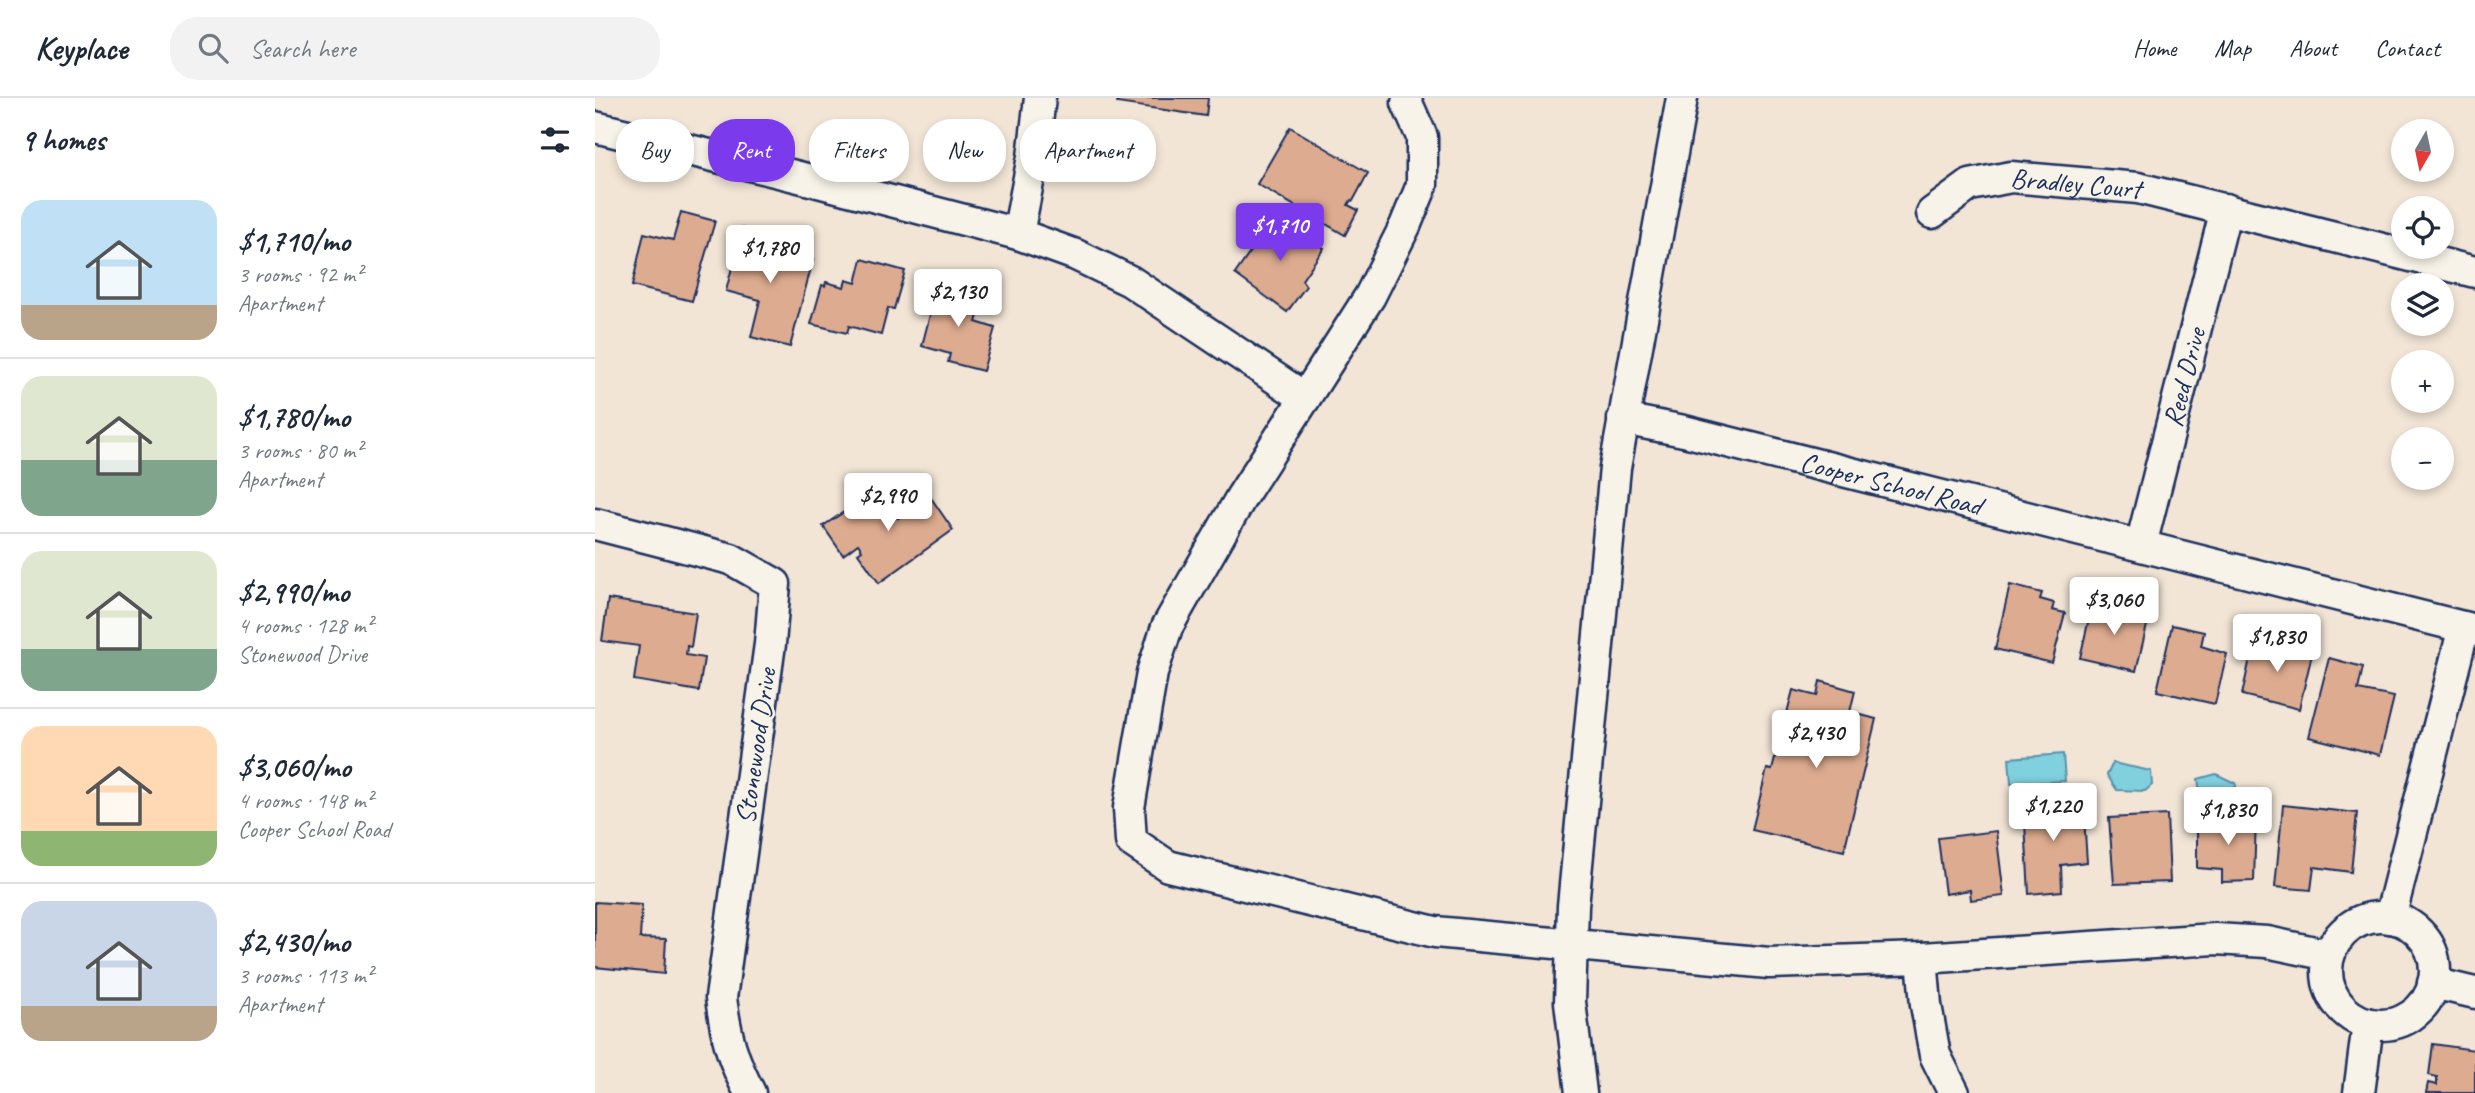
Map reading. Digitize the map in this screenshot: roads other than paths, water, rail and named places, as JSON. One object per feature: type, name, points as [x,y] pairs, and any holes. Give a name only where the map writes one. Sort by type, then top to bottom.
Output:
[{"type":"street","points":[[1018,234],[1033,157],[1040,98]]},
{"type":"street","points":[[1581,1093],[1570,1002],[1573,906],[1613,482],[1682,98]]},
{"type":"street","points":[[1407,103],[1422,137],[1422,185],[1370,296],[1242,496],[1167,627],[1153,673],[1139,748],[1129,808],[1131,841],[1168,866],[1436,932],[1571,946],[1769,963],[1922,958],[2215,939],[2267,942],[2329,955]]},
{"type":"street","points":[[595,127],[1018,234],[1076,255],[1131,281],[1305,398]]},
{"type":"street","name":"Bradley Court","points":[[1932,213],[1970,185],[2011,177],[2138,188],[2475,272]]},
{"type":"street","name":"Reed Drive","points":[[2141,545],[2226,209]]},
{"type":"street","name":"Cooper School Road","points":[[1623,419],[1684,431],[2470,628]]},
{"type":"street","name":"Stonewood Drive","points":[[595,524],[731,559],[775,584],[770,644],[721,998],[734,1063],[750,1093]]},
{"type":"street","points":[[2390,918],[2470,628]]},
{"type":"street","points":[[2374,918],[2390,918],[2420,934],[2430,948],[2435,965],[2433,983],[2417,1012],[2402,1021],[2385,1025],[2368,1024],[2340,1007],[2331,993],[2327,978],[2329,955],[2343,932],[2357,923],[2374,918]]},
{"type":"street","points":[[1922,958],[1926,1005],[1935,1055],[1954,1093]]},
{"type":"street","points":[[2433,983],[2475,993]]},
{"type":"street","points":[[2359,1093],[2368,1024]]},
{"type":"water","points":[[2063,754],[2065,781],[2011,784],[2009,758]]},
{"type":"water","points":[[2113,763],[2151,771],[2152,785],[2145,791],[2117,790],[2107,775]]},
{"type":"water","points":[[2216,774],[2235,783],[2239,795],[2237,802],[2224,806],[2215,795],[2200,793],[2198,779]]}]
